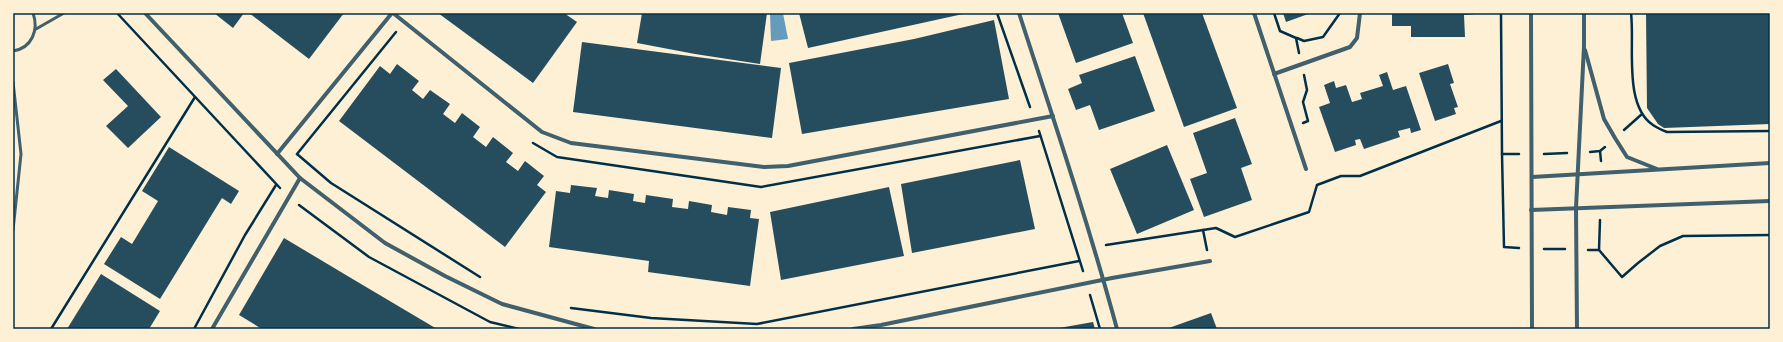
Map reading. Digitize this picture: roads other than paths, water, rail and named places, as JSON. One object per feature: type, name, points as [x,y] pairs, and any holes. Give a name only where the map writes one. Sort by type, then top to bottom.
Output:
[{"type":"street","points":[[145,13],[300,178],[385,243],[445,276],[502,304],[594,329]]},
{"type":"street","points":[[277,154],[393,13],[542,132],[571,143],[764,167],[788,166],[1053,116]]},
{"type":"street","points":[[1019,13],[1104,280],[1117,329]]},
{"type":"street","points":[[1254,13],[1306,169]]},
{"type":"street","points":[[1274,74],[1350,47],[1357,38],[1360,13]]},
{"type":"street","points":[[1531,13],[1533,154],[1531,210],[1532,329]]},
{"type":"street","points":[[1577,329],[1576,208],[1584,46],[1584,13]]},
{"type":"street","points":[[1584,46],[1604,119],[1615,138],[1627,157],[1659,169]]},
{"type":"street","points":[[1532,177],[1770,163]]},
{"type":"street","points":[[212,329],[300,178]]},
{"type":"street","points":[[1531,210],[1770,201]]},
{"type":"street","points":[[854,329],[881,325],[1104,280],[1210,261]]},
{"type":"lane","points":[[13,51],[19,50],[27,45],[32,38],[36,29],[33,13]]},
{"type":"lane","points":[[36,29],[64,13]]},
{"type":"lane","points":[[13,82],[21,154],[13,230]]},
{"type":"lane","points":[[13,184],[18,184]]},
{"type":"water","points":[[783,13],[788,39],[771,41],[770,14]]}]
